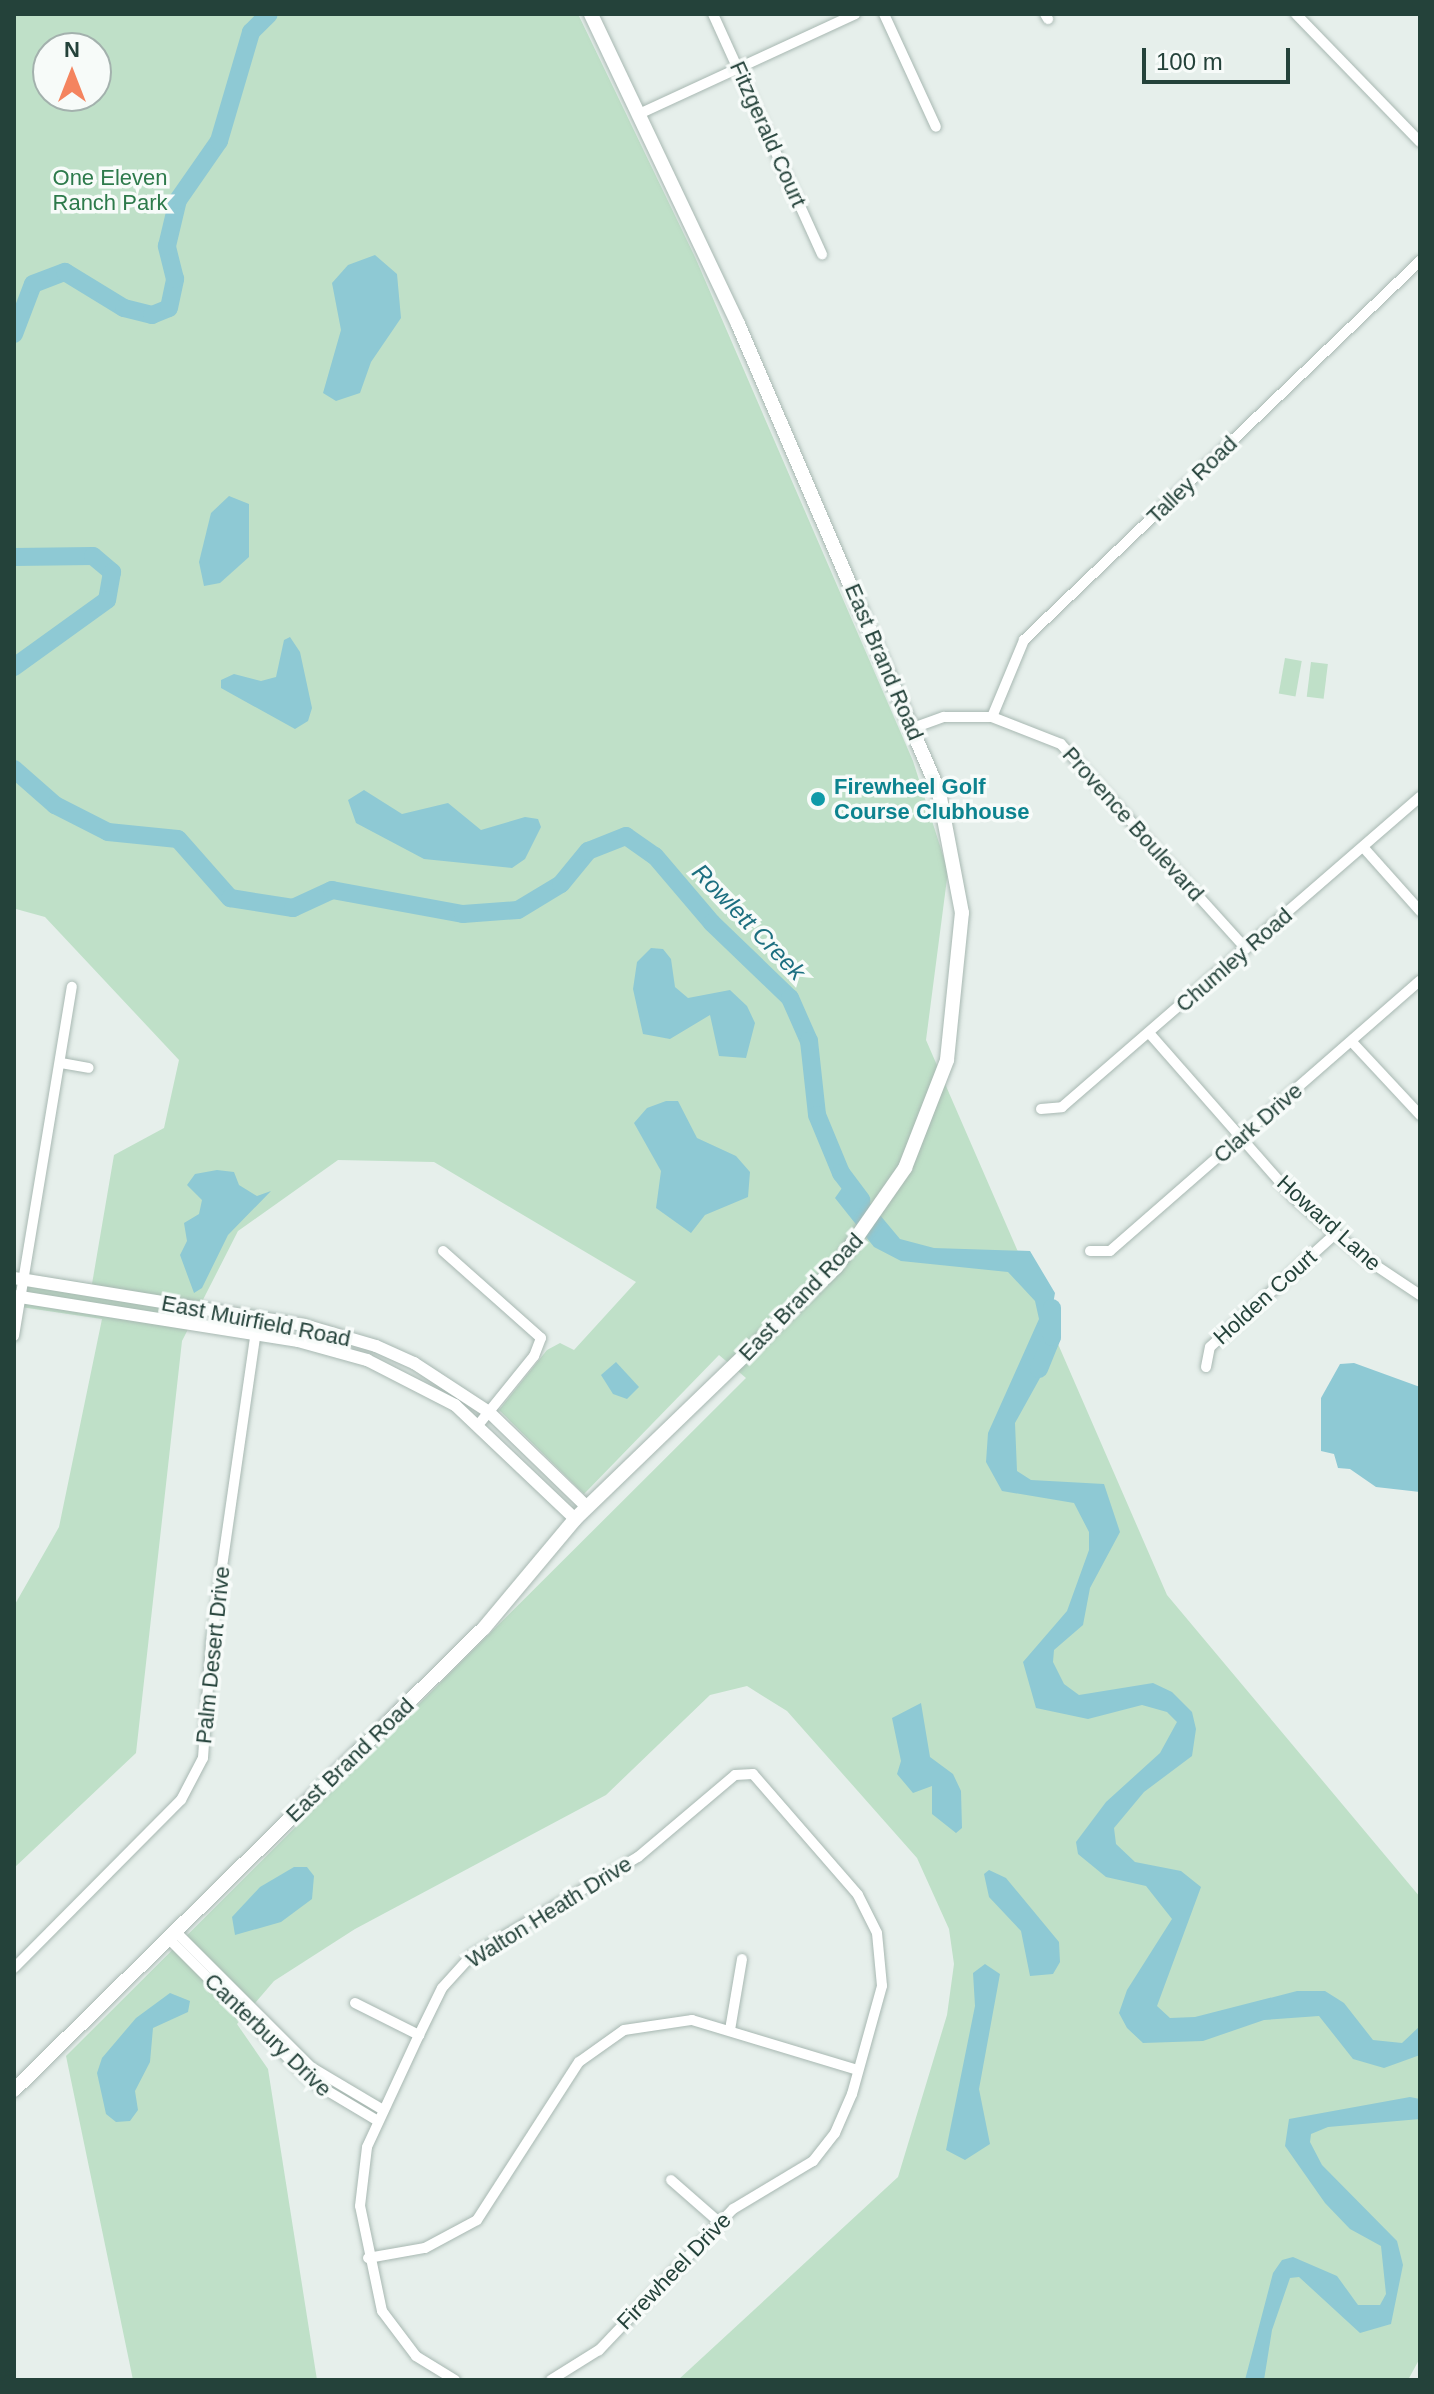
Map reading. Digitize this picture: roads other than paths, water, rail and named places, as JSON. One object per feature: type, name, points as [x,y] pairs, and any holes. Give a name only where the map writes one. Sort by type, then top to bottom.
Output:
[{"type":"main road","name":"East Brand Road","points":[[14,2090],[484,1628],[575,1519],[730,1370],[872,1224],[925,1127],[947,1060],[958,1000],[960,877],[939,792],[639,114],[591,14]]},
{"type":"street","name":"Fitzgerald Court","points":[[713,14],[822,254]]},
{"type":"street","points":[[639,114],[855,14]]},
{"type":"street","points":[[884,14],[936,127]]},
{"type":"street","points":[[1296,14],[1420,142]]},
{"type":"street","name":"Talley Road","points":[[992,717],[1024,640],[1420,261]]},
{"type":"street","name":"Provence Boulevard","points":[[913,728],[944,717],[992,717],[1031,727],[1074,754],[1246,949]]},
{"type":"street","name":"Chumley Road","points":[[1041,1109],[1062,1107],[1150,1034],[1420,797]]},
{"type":"street","points":[[1363,847],[1420,911]]},
{"type":"street","name":"Clark Drive","points":[[1090,1251],[1110,1251],[1420,981]]},
{"type":"street","points":[[14,1336],[20,1279],[61,1063],[72,987]]},
{"type":"street","name":"Howard Lane","points":[[1150,1034],[1242,1139],[1335,1234],[1420,1295]]},
{"type":"street","points":[[1352,1042],[1420,1115]]},
{"type":"street","points":[[61,1063],[89,1068]]},
{"type":"street","name":"Holden Court","points":[[1206,1367],[1210,1347],[1335,1234]]},
{"type":"street","points":[[443,1251],[541,1338],[534,1356],[479,1424]]},
{"type":"street","name":"East Muirfield Road","points":[[20,1279],[258,1318],[376,1346],[489,1412],[587,1507]]},
{"type":"street","name":"East Muirfield Road","points":[[19,1297],[256,1334],[367,1360],[432,1390],[479,1424],[575,1519]]},
{"type":"street","name":"Palm Desert Drive","points":[[14,1968],[181,1800],[203,1758],[211,1643],[258,1318]]},
{"type":"street","name":"Firewheel Drive","points":[[551,2380],[599,2350],[719,2222],[823,2151],[844,2116],[858,2070],[882,1986],[873,1919],[836,1867],[753,1774],[735,1775]]},
{"type":"street","name":"Walton Heath Drive","points":[[378,2121],[442,1988],[472,1955],[638,1857],[735,1775]]},
{"type":"street","name":"Canterbury Drive","points":[[170,1934],[311,2067],[383,2110]]},
{"type":"street","name":"Canterbury Drive","points":[[170,1934],[311,2081],[378,2121]]},
{"type":"street","points":[[730,2030],[742,1959]]},
{"type":"street","points":[[355,2003],[419,2035]]},
{"type":"street","points":[[368,2258],[425,2248],[477,2220],[570,2073],[605,2040],[660,2020],[730,2030],[858,2070]]},
{"type":"street","points":[[378,2121],[360,2179],[368,2258],[376,2297],[392,2329],[416,2356],[451,2379]]},
{"type":"street","points":[[671,2180],[719,2222]]},
{"type":"water","points":[[375,255],[397,274],[401,318],[371,362],[360,393],[336,401],[323,393],[341,330],[332,283],[348,265]]},
{"type":"water","points":[[229,496],[249,504],[249,557],[220,583],[204,586],[199,562],[211,513]]},
{"type":"water","points":[[290,637],[300,652],[312,708],[308,721],[295,729],[221,688],[221,680],[234,674],[261,681],[276,677],[284,640]]},
{"type":"water","points":[[364,790],[402,814],[448,803],[481,830],[525,817],[538,819],[541,827],[525,859],[512,868],[424,859],[356,823],[348,800]]},
{"type":"water","points":[[651,948],[663,949],[671,959],[675,987],[688,998],[730,990],[747,1006],[755,1023],[746,1058],[719,1056],[710,1015],[670,1039],[643,1034],[633,989],[637,962]]},
{"type":"water","points":[[666,1101],[678,1101],[697,1138],[736,1156],[750,1172],[748,1197],[705,1215],[691,1233],[656,1208],[661,1171],[634,1123],[647,1108]]},
{"type":"water","points":[[217,1170],[234,1172],[239,1185],[257,1196],[271,1191],[228,1235],[202,1288],[194,1293],[180,1255],[187,1241],[184,1223],[199,1214],[202,1200],[187,1185],[195,1174]]},
{"type":"water","points":[[849,1178],[900,1239],[934,1248],[1030,1251],[1055,1293],[1040,1378],[1015,1423],[1017,1471],[1031,1480],[1104,1484],[1120,1532],[1090,1588],[1083,1625],[1054,1650],[1053,1662],[1064,1684],[1079,1695],[1153,1683],[1172,1692],[1192,1712],[1196,1729],[1192,1756],[1144,1792],[1114,1828],[1116,1844],[1135,1862],[1181,1871],[1201,1887],[1157,2006],[1170,2018],[1195,2017],[1297,1991],[1325,1991],[1344,2003],[1373,2040],[1402,2043],[1420,2026],[1420,2055],[1384,2068],[1353,2059],[1319,2016],[1264,2020],[1203,2041],[1143,2043],[1127,2028],[1119,2013],[1127,1990],[1172,1919],[1146,1886],[1106,1877],[1078,1854],[1076,1842],[1106,1802],[1160,1753],[1177,1722],[1167,1712],[1142,1705],[1088,1719],[1036,1708],[1023,1662],[1067,1611],[1089,1550],[1089,1532],[1074,1503],[1002,1491],[986,1462],[988,1433],[1039,1319],[1035,1301],[1008,1272],[901,1261],[874,1247],[835,1198]]},
{"type":"water","points":[[616,1362],[639,1387],[627,1399],[613,1394],[601,1375]]},
{"type":"water","points":[[1354,1363],[1420,1387],[1420,1492],[1376,1487],[1350,1469],[1338,1468],[1334,1454],[1321,1451],[1321,1398],[1340,1364]]},
{"type":"water","points":[[921,1703],[930,1757],[953,1774],[961,1791],[962,1828],[956,1833],[932,1814],[932,1786],[913,1793],[897,1774],[901,1761],[892,1718]]},
{"type":"water","points":[[294,1867],[307,1867],[314,1876],[312,1899],[281,1922],[235,1935],[232,1917],[260,1887]]},
{"type":"water","points":[[989,1870],[1006,1878],[1059,1942],[1060,1962],[1053,1974],[1030,1976],[1021,1931],[989,1897],[984,1874]]},
{"type":"water","points":[[985,1964],[1000,1974],[979,2089],[990,2144],[965,2160],[946,2150],[975,2006],[973,1973]]},
{"type":"water","points":[[170,1993],[190,2001],[188,2012],[153,2028],[150,2062],[135,2091],[138,2110],[130,2121],[116,2122],[106,2114],[97,2073],[102,2058],[136,2018]]},
{"type":"water","points":[[1410,2097],[1420,2099],[1420,2119],[1328,2127],[1311,2134],[1310,2142],[1322,2165],[1397,2241],[1403,2265],[1391,2324],[1360,2333],[1299,2277],[1290,2278],[1272,2330],[1264,2380],[1245,2380],[1273,2273],[1282,2260],[1293,2257],[1337,2276],[1358,2305],[1380,2305],[1386,2294],[1381,2246],[1350,2229],[1325,2203],[1285,2146],[1289,2119]]},
{"type":"waterway","name":"Rowlett Creek","points":[[14,334],[33,284],[65,272],[124,308],[152,315],[169,308],[175,279],[167,246],[178,200],[219,141],[251,32],[269,14]]},
{"type":"waterway","name":"Rowlett Creek","points":[[14,557],[93,556],[112,572],[107,600],[14,667]]},
{"type":"waterway","name":"Rowlett Creek","points":[[14,769],[55,805],[108,832],[178,839],[230,898],[293,908],[332,890],[463,914],[518,910],[561,884],[588,851],[626,836],[655,856],[712,923],[790,998],[809,1041],[817,1115],[841,1173],[861,1200]]},
{"type":"waterway","name":"Rowlett Creek","points":[[1039,1369],[1052,1337],[1052,1308]]},
{"type":"place","name":"Firewheel Golf Course Clubhouse","points":[[818,799]]},
{"type":"park label","name":"One Eleven Ranch Park","points":[[110,190]]}]
